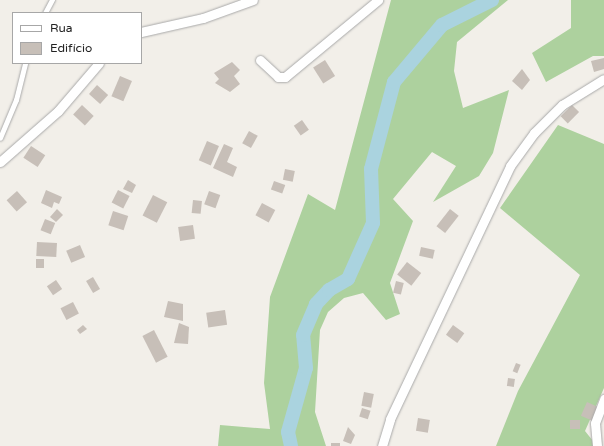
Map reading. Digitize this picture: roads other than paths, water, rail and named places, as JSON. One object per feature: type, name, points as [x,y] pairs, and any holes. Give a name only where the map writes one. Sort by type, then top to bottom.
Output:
[{"type":"street","points":[[142,32],[203,18],[253,0]]},
{"type":"street","points":[[260,60],[278,77],[285,77],[378,0]]},
{"type":"street","points":[[0,162],[58,111],[98,64]]},
{"type":"street","points":[[382,446],[390,419],[510,166],[534,132],[562,105],[604,78]]},
{"type":"street","points":[[596,446],[595,423],[604,399]]},
{"type":"lane","points":[[46,12],[52,0]]},
{"type":"lane","points":[[0,138],[16,100],[25,64]]},
{"type":"waterway","points":[[291,446],[288,432],[306,368],[303,335],[316,304],[329,290],[348,279],[373,223],[371,169],[394,82],[442,25],[492,0]]}]
